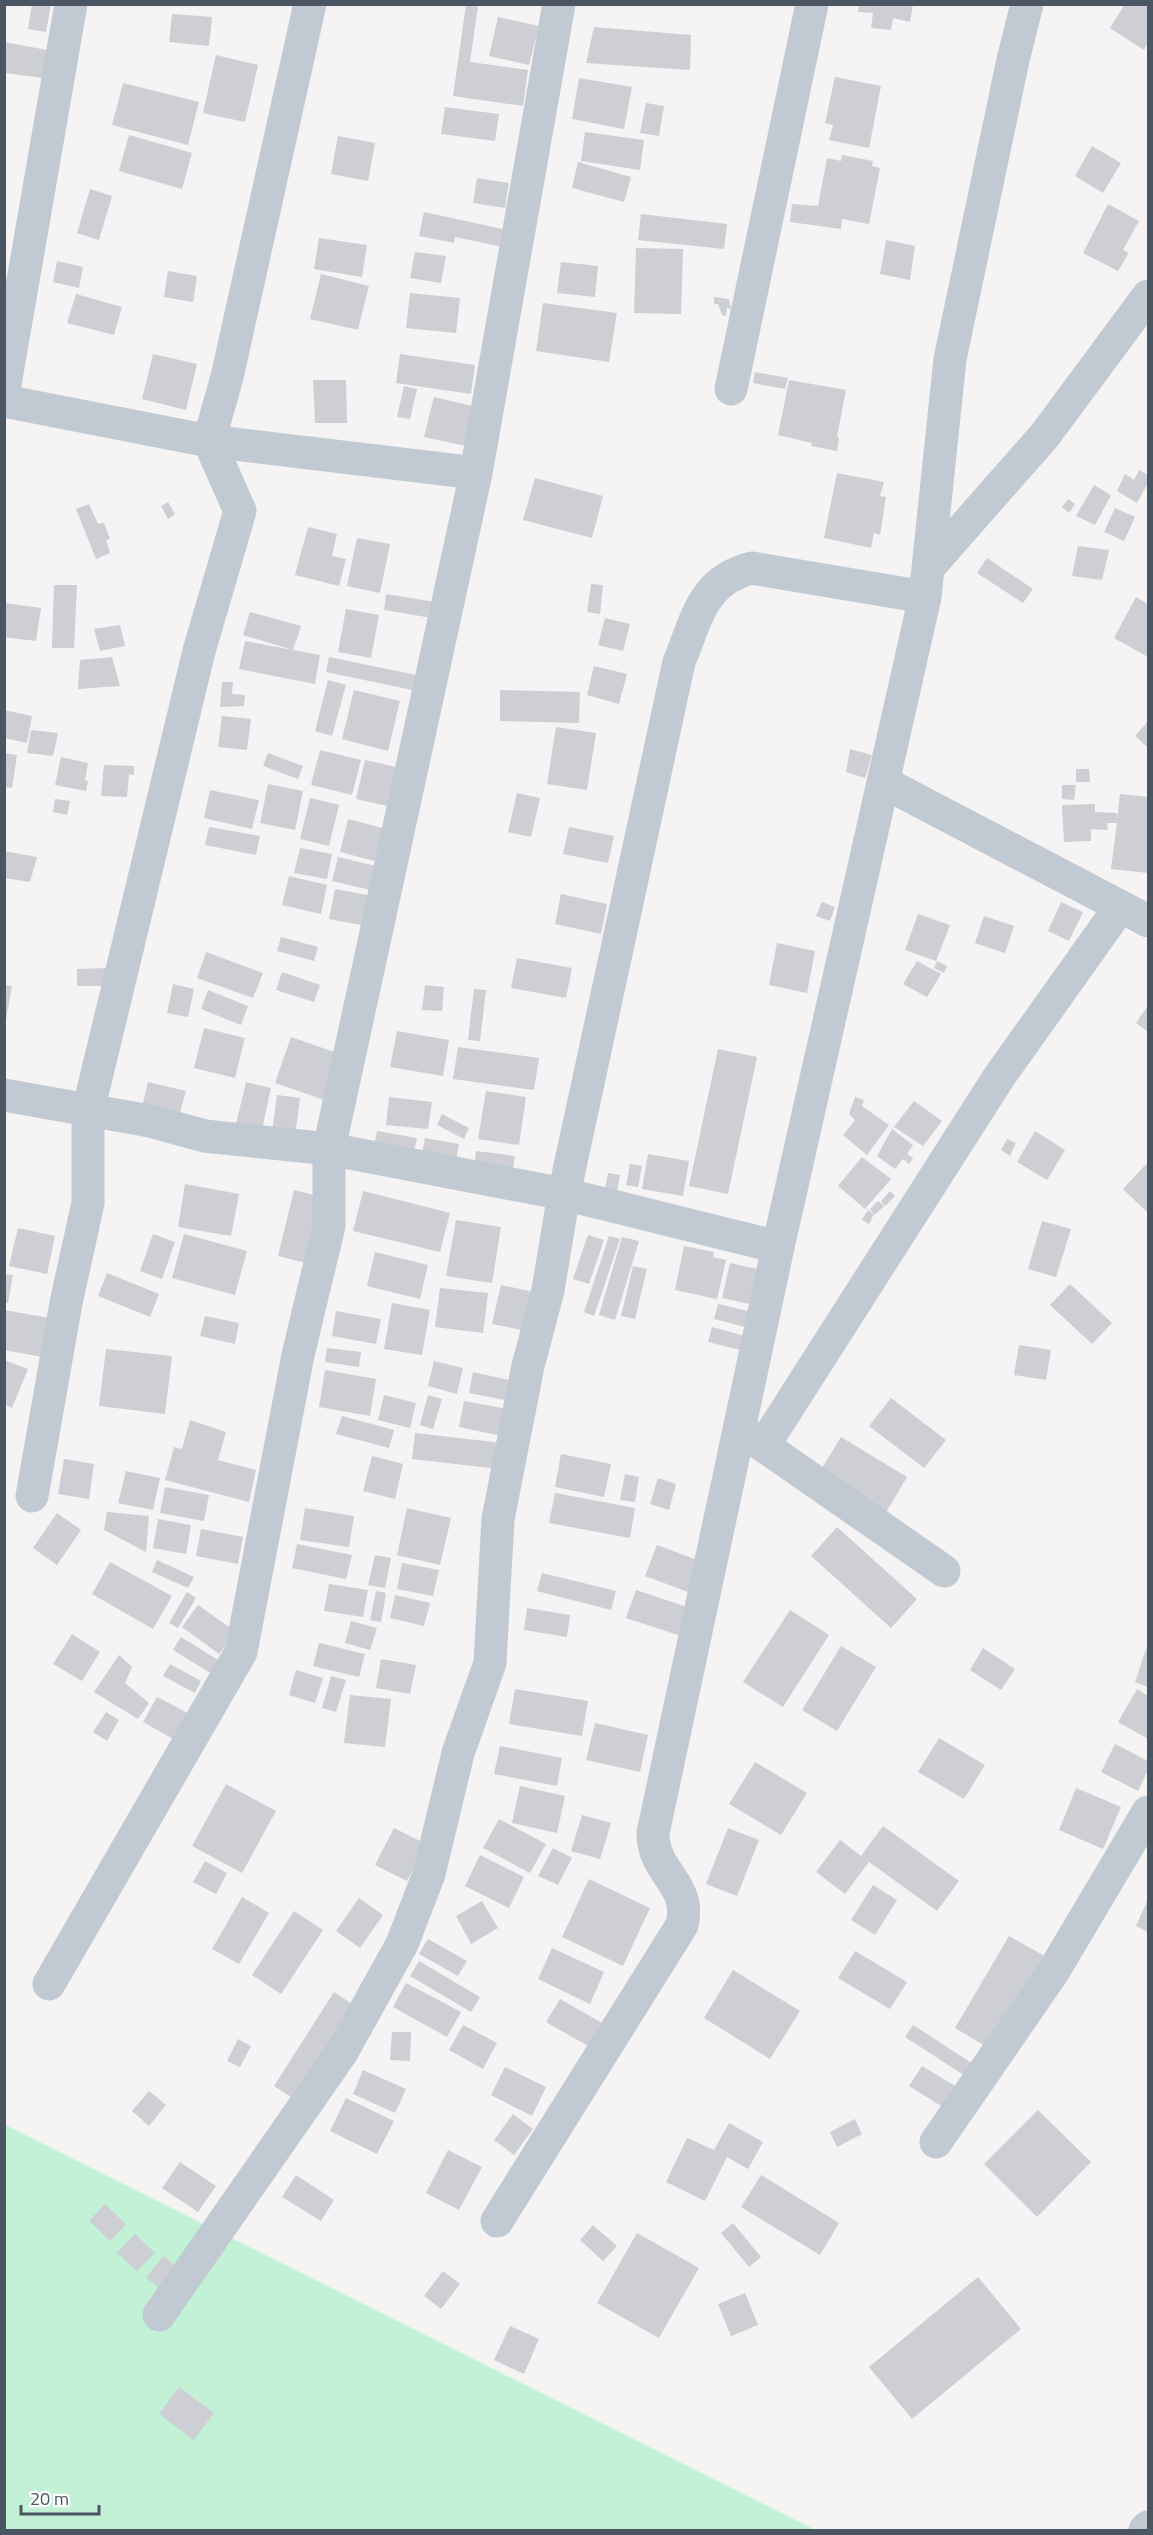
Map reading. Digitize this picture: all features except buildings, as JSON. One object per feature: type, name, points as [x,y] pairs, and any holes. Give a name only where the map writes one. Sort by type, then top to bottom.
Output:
[{"type":"street","points":[[4,390],[70,4]]},
{"type":"street","points":[[32,1496],[66,1303],[88,1203],[88,1111],[199,651],[240,511],[209,441],[230,365],[310,4]]},
{"type":"street","points":[[49,1984],[241,1652],[296,1367],[329,1226],[329,1149],[476,473],[559,4]]},
{"type":"street","points":[[731,389],[812,4]]},
{"type":"street","points":[[497,2221],[682,1925],[685,1912],[683,1896],[657,1858],[653,1849],[653,1833],[751,1437],[778,1247],[885,783],[927,582],[950,359],[1013,60],[1027,4]]},
{"type":"street","points":[[927,582],[1045,435],[1149,296]]},
{"type":"street","points":[[4,401],[209,441],[476,473]]},
{"type":"street","points":[[159,2315],[342,2052],[402,1944],[429,1874],[459,1754],[490,1663],[498,1519],[528,1366],[549,1290],[564,1194],[679,662],[709,591],[732,573],[752,568],[927,582]]},
{"type":"street","points":[[751,1437],[999,1077],[1134,914],[885,783]]},
{"type":"street","points":[[4,1095],[150,1121],[205,1136],[329,1149],[564,1194],[778,1247]]},
{"type":"street","points":[[751,1437],[944,1570]]},
{"type":"street","points":[[936,2142],[1053,1972],[1149,1812]]},
{"type":"street","points":[[1145,2530],[1149,2527]]},
{"type":"green space","points":[[5,2125],[815,2530],[5,2530]]}]
